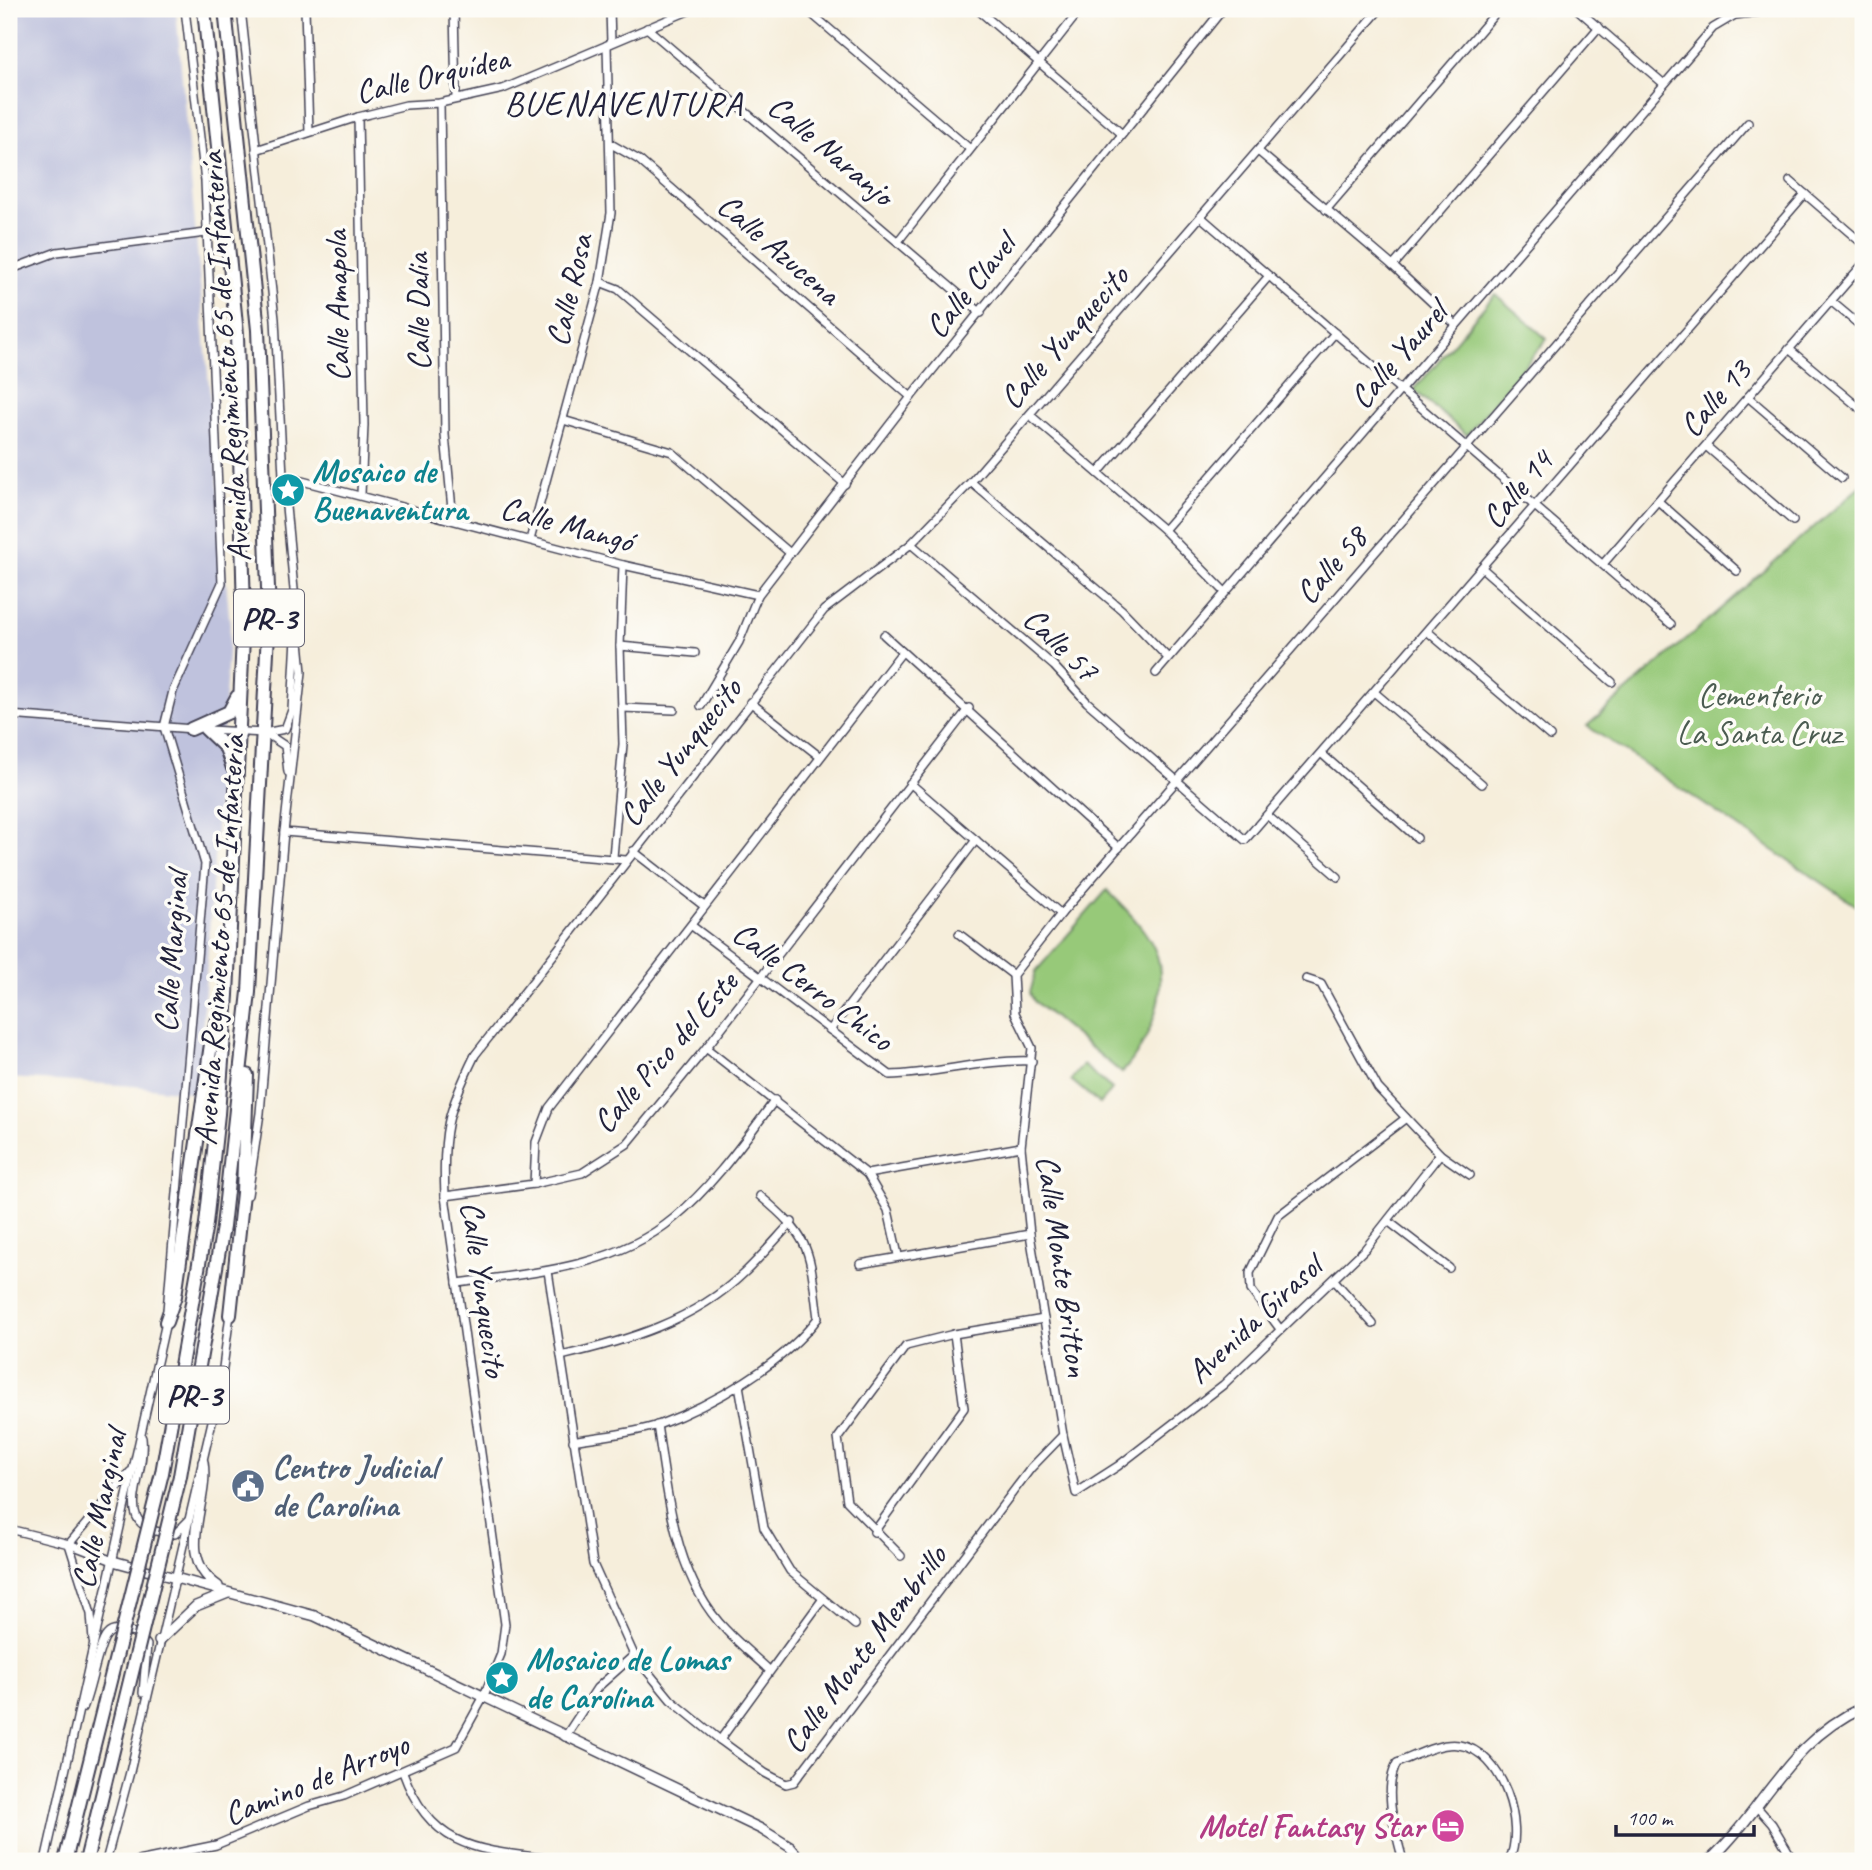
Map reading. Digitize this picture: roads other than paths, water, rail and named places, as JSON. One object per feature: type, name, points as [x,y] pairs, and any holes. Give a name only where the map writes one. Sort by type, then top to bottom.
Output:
[{"type":"main road","name":"Avenida Regimiento 65 de Infantería","points":[[65,1861],[159,1485],[206,1224],[227,995],[244,614],[237,334],[204,9]]},
{"type":"main road","name":"Avenida Regimiento 65 de Infantería","points":[[86,1861],[180,1476],[223,1227],[248,992],[269,614],[258,330],[225,9]]},
{"type":"main road","points":[[191,729],[229,712],[240,687]]},
{"type":"main road","points":[[206,729],[226,748],[236,787]]},
{"type":"main road","points":[[230,1315],[244,1169],[248,992]]},
{"type":"main road","points":[[166,1322],[175,1296],[212,1037],[227,995]]},
{"type":"street","points":[[164,727],[173,691],[222,583],[205,181],[185,9]]},
{"type":"street","points":[[241,9],[275,319],[283,476],[296,634],[289,723],[285,729],[264,733]]},
{"type":"street","points":[[305,9],[309,132]]},
{"type":"street","points":[[454,9],[456,98]]},
{"type":"street","name":"Calle Rosa","points":[[530,540],[600,282],[611,214],[610,9]]},
{"type":"street","name":"Calle Orquídea","points":[[257,150],[358,117],[407,105],[440,103],[503,89],[693,9]]},
{"type":"street","points":[[806,9],[970,149]]},
{"type":"street","points":[[977,9],[1122,134]]},
{"type":"street","points":[[899,240],[1081,9]]},
{"type":"street","name":"Calle Clavel","points":[[701,706],[739,642],[758,595],[911,397],[1223,9]]},
{"type":"street","name":"Calle Yunquecito","points":[[484,1698],[502,1654],[505,1624],[445,1196],[443,1146],[452,1100],[475,1055],[824,610],[911,544],[971,482],[1380,9]]},
{"type":"street","points":[[1326,210],[1499,9]]},
{"type":"street","points":[[1577,9],[1664,84]]},
{"type":"street","name":"Calle Yaurel","points":[[1156,673],[1224,591],[1713,28],[1735,15],[1785,9]]},
{"type":"street","name":"Calle Naranjo","points":[[647,27],[899,240],[981,313]]},
{"type":"street","points":[[1393,266],[1599,27]]},
{"type":"street","name":"Calle Dalia","points":[[440,103],[444,435],[453,520]]},
{"type":"street","name":"Calle Amapola","points":[[358,117],[364,425],[361,494]]},
{"type":"street","name":"Calle 58","points":[[1013,975],[1176,781],[1748,123]]},
{"type":"street","name":"Calle Azucena","points":[[611,144],[639,160],[911,397]]},
{"type":"street","points":[[1258,151],[1393,266],[1456,325]]},
{"type":"street","points":[[1790,181],[1863,243]]},
{"type":"street","name":"Calle 14","points":[[1245,840],[1805,194]]},
{"type":"street","points":[[1201,217],[1671,624]]},
{"type":"street","points":[[9,270],[57,253],[206,233]]},
{"type":"street","name":"Calle 13","points":[[1604,564],[1863,264]]},
{"type":"street","points":[[1098,473],[1269,276]]},
{"type":"street","points":[[600,282],[618,289],[845,484]]},
{"type":"street","points":[[1832,302],[1863,328]]},
{"type":"street","points":[[1164,530],[1335,333]]},
{"type":"street","points":[[1790,349],[1863,411]]},
{"type":"street","points":[[1748,397],[1842,478]]},
{"type":"street","points":[[1030,415],[1164,530],[1224,591]]},
{"type":"street","points":[[563,420],[672,452],[790,554]]},
{"type":"street","points":[[1706,446],[1793,520]]},
{"type":"street","name":"Calle Mangó","points":[[283,476],[361,494],[624,565],[758,595]]},
{"type":"street","points":[[971,482],[1122,610],[1168,658]]},
{"type":"street","points":[[1658,501],[1737,571]]},
{"type":"street","name":"Calle 57","points":[[911,544],[1054,666],[1087,702],[1245,840]]},
{"type":"street","points":[[613,857],[623,744],[620,646],[624,565]]},
{"type":"street","points":[[1482,568],[1612,682]]},
{"type":"street","points":[[1427,631],[1550,736]]},
{"type":"street","points":[[106,1861],[221,1383],[260,1113],[284,832],[302,672],[301,649],[296,634]]},
{"type":"street","points":[[884,635],[969,708],[1119,848]]},
{"type":"street","points":[[620,646],[695,653]]},
{"type":"street","points":[[534,1184],[536,1142],[549,1108],[902,652]]},
{"type":"street","points":[[1374,692],[1482,784]]},
{"type":"street","points":[[750,702],[819,756]]},
{"type":"street","points":[[622,708],[674,710]]},
{"type":"street","name":"Calle Pico del Este","points":[[445,1196],[534,1184],[582,1172],[627,1144],[761,978],[969,708]]},
{"type":"street","points":[[9,715],[264,733],[278,738],[285,746],[289,795]]},
{"type":"street","name":"Calle Marginal","points":[[45,1861],[166,1322],[205,864],[164,727]]},
{"type":"street","points":[[1322,754],[1417,838]]},
{"type":"street","points":[[911,783],[1062,914]]},
{"type":"street","points":[[1268,816],[1338,877]]},
{"type":"street","points":[[284,832],[626,860]]},
{"type":"street","points":[[830,1030],[976,841]]},
{"type":"street","points":[[633,851],[704,905]]},
{"type":"street","name":"Calle Cerro Chico","points":[[692,926],[890,1074],[922,1074],[1003,1060],[1032,1061]]},
{"type":"street","points":[[959,934],[1013,975],[1015,1013],[1032,1048],[1032,1061]]},
{"type":"street","points":[[1306,979],[1321,984],[1378,1088],[1440,1154],[1470,1175]]},
{"type":"street","points":[[706,1048],[867,1174],[888,1210],[898,1255]]},
{"type":"street","name":"Calle Monte Britton","points":[[1032,1061],[1021,1147],[1030,1234],[1063,1435],[1076,1493]]},
{"type":"street","points":[[457,1283],[548,1271],[613,1253],[673,1219],[718,1175],[775,1100]]},
{"type":"street","points":[[1280,1329],[1251,1290],[1251,1273],[1278,1216],[1406,1118]]},
{"type":"street","points":[[867,1174],[1021,1147]]},
{"type":"street","name":"Avenida Girasol","points":[[1076,1493],[1118,1466],[1223,1385],[1334,1280],[1388,1221],[1440,1154]]},
{"type":"street","points":[[573,1441],[657,1425],[738,1385],[802,1338],[818,1318],[808,1248],[792,1222],[760,1196]]},
{"type":"street","points":[[1388,1221],[1449,1268]]},
{"type":"street","points":[[561,1356],[626,1341],[690,1312],[742,1275],[792,1222]]},
{"type":"street","points":[[860,1264],[898,1255],[1030,1234]]},
{"type":"street","name":"Calle Monte Membrillo","points":[[548,1271],[593,1564],[634,1655],[671,1700],[765,1773],[786,1784],[794,1782],[1031,1468],[1063,1435]]},
{"type":"street","points":[[1334,1280],[1373,1324]]},
{"type":"street","points":[[901,1556],[874,1532],[847,1501],[838,1438],[906,1346],[954,1334],[1044,1319]]},
{"type":"street","points":[[874,1532],[964,1408],[954,1334]]},
{"type":"street","points":[[738,1385],[764,1528],[790,1570],[822,1600],[855,1625]]},
{"type":"street","points":[[657,1425],[673,1528],[689,1574],[724,1628],[769,1670]]},
{"type":"street","points":[[141,1430],[144,1457],[133,1510],[135,1519],[154,1531],[175,1534],[190,1518]]},
{"type":"street","points":[[203,1462],[206,1479],[194,1533],[198,1563],[208,1579],[228,1593]]},
{"type":"street","points":[[69,1544],[133,1467]]},
{"type":"street","points":[[9,1529],[69,1544],[113,1561],[315,1616],[761,1829],[790,1847],[802,1861]]},
{"type":"street","points":[[69,1544],[91,1614],[94,1648]]},
{"type":"street","points":[[159,1641],[196,1606],[228,1593]]},
{"type":"street","points":[[720,1740],[822,1600]]},
{"type":"street","points":[[77,1721],[91,1689],[101,1646],[107,1634],[113,1631],[138,1633],[147,1646],[143,1708]]},
{"type":"street","points":[[565,1737],[597,1688],[634,1655]]},
{"type":"street","name":"Camino de Arroyo","points":[[138,1861],[216,1845],[309,1806],[344,1796],[403,1772],[456,1747],[484,1698]]},
{"type":"street","points":[[1709,1861],[1802,1748],[1836,1721],[1863,1707]]},
{"type":"street","points":[[1403,1861],[1392,1810],[1392,1772],[1397,1763],[1445,1746],[1460,1745],[1491,1763],[1510,1802],[1515,1835],[1509,1861]]},
{"type":"street","points":[[403,1772],[412,1797],[433,1826],[448,1837],[483,1849],[568,1861]]},
{"type":"street","points":[[1756,1806],[1772,1824],[1794,1861]]},
{"type":"place","name":"Mosaico de Buenaventura","points":[[288,490]]},
{"type":"place","name":"Centro Judicial de Carolina","points":[[248,1486]]},
{"type":"place","name":"Mosaico de Lomas de Carolina","points":[[502,1678]]},
{"type":"place","name":"Motel Fantasy Star","points":[[1448,1826]]},
{"type":"district","name":"BUENAVENTURA","points":[[624,103]]},
{"type":"park label","name":"Cementerio La Santa Cruz","points":[[1759,714]]}]
